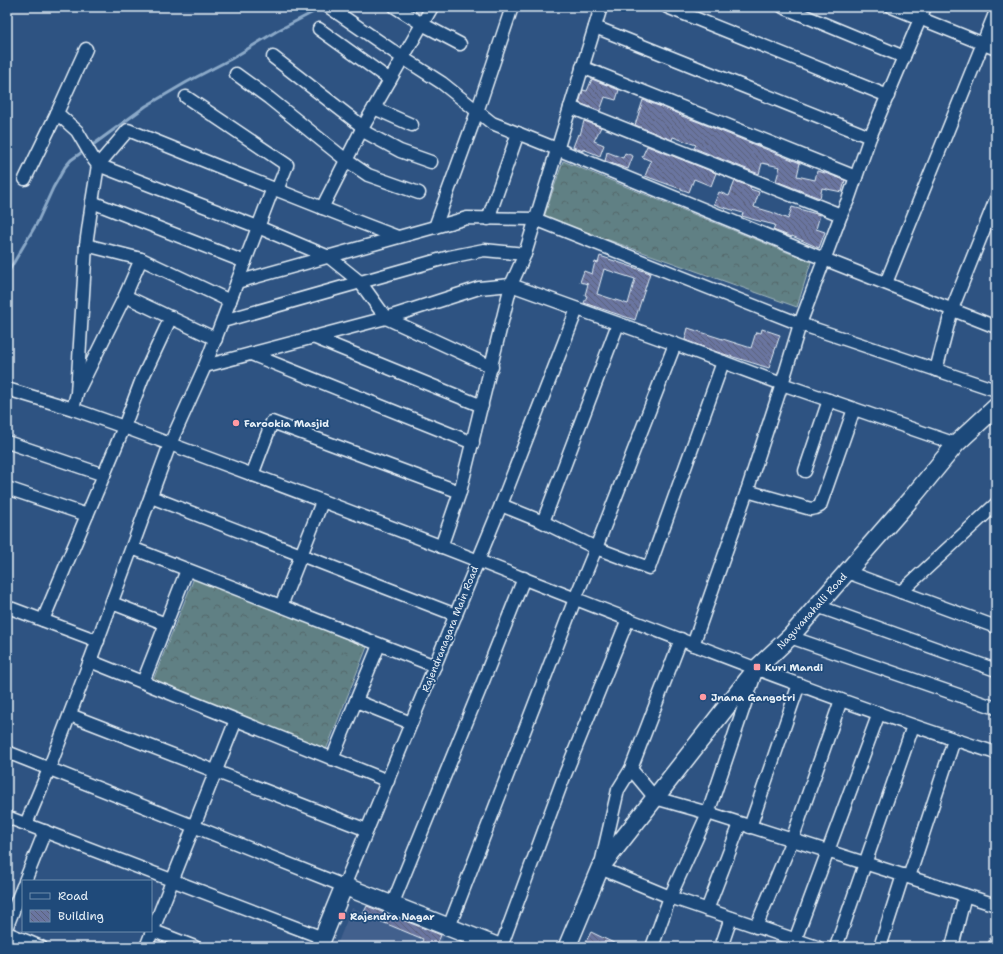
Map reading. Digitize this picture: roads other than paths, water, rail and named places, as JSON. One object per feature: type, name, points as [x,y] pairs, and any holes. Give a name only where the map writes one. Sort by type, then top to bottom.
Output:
[{"type":"street","points":[[329,7],[442,83],[492,123],[996,327]]},
{"type":"street","points":[[395,7],[422,24],[460,44]]},
{"type":"street","points":[[322,208],[362,128],[432,7]]},
{"type":"street","points":[[435,227],[477,112],[512,7]]},
{"type":"street","points":[[441,547],[460,492],[511,285],[525,254],[601,7]]},
{"type":"street","points":[[667,7],[888,96]]},
{"type":"street","points":[[783,7],[904,57]]},
{"type":"street","points":[[892,7],[996,49]]},
{"type":"street","points":[[693,645],[747,491],[800,324],[824,258],[848,200],[870,137],[925,7]]},
{"type":"street","points":[[886,283],[996,11]]},
{"type":"street","points":[[595,27],[870,137]]},
{"type":"street","points":[[319,29],[390,80]]},
{"type":"street","points":[[25,179],[86,49]]},
{"type":"street","points":[[273,57],[362,128],[400,151],[431,162]]},
{"type":"street","points":[[582,68],[856,177]]},
{"type":"street","points":[[236,74],[269,98],[346,160],[368,175],[419,193]]},
{"type":"street","points":[[26,824],[70,715],[170,444],[216,339],[258,227],[275,188],[287,166],[186,97]]},
{"type":"street","points":[[570,107],[841,215]]},
{"type":"street","points":[[374,108],[412,125]]},
{"type":"street","points":[[57,113],[76,131],[98,165],[329,256],[360,282],[386,318],[492,367]]},
{"type":"street","points":[[74,409],[86,245],[98,165],[128,130],[398,237]]},
{"type":"street","points":[[488,219],[518,133]]},
{"type":"street","points":[[936,370],[952,309],[996,199]]},
{"type":"street","points":[[92,202],[245,262]]},
{"type":"street","points":[[237,282],[466,218],[535,219],[800,324],[996,390]]},
{"type":"street","points":[[86,245],[141,259],[230,301]]},
{"type":"street","points":[[223,321],[450,257],[484,250],[525,254]]},
{"type":"street","points":[[76,394],[125,296],[141,259]]},
{"type":"street","points":[[205,366],[386,318],[479,288],[511,285],[782,384],[956,444]]},
{"type":"street","points":[[125,296],[216,339]]},
{"type":"street","name":"Rajendranagara Main Road","points":[[321,943],[501,505],[578,309]]},
{"type":"street","points":[[43,620],[124,427],[142,379],[171,317]]},
{"type":"street","points":[[543,522],[618,324]]},
{"type":"street","points":[[313,337],[482,406]]},
{"type":"street","points":[[449,927],[675,344]]},
{"type":"street","points":[[251,354],[472,443]]},
{"type":"street","points":[[501,505],[543,522],[596,548],[648,568],[723,362]]},
{"type":"street","points":[[7,389],[74,409],[124,427],[524,578],[693,645],[913,726],[996,753]]},
{"type":"street","points":[[805,471],[829,400]]},
{"type":"street","name":"Naguvanahalli Road","points":[[567,947],[600,868],[757,668],[790,637],[915,494],[956,444],[996,407]]},
{"type":"street","points":[[747,491],[811,509],[820,506],[854,409]]},
{"type":"street","points":[[252,475],[272,422],[460,492]]},
{"type":"street","points":[[7,442],[104,475]]},
{"type":"street","points":[[7,488],[87,515]]},
{"type":"street","points":[[151,497],[456,615]]},
{"type":"street","points":[[281,606],[322,502]]},
{"type":"street","points":[[901,592],[996,504]]},
{"type":"street","points":[[132,548],[435,666]]},
{"type":"street","points":[[143,682],[187,570]]},
{"type":"street","points":[[847,572],[996,626]]},
{"type":"street","points":[[392,905],[524,578]]},
{"type":"street","points":[[112,603],[166,624]]},
{"type":"street","points":[[817,606],[996,670]]},
{"type":"street","points":[[7,608],[98,641]]},
{"type":"street","points":[[7,752],[500,947],[562,782],[628,619]]},
{"type":"street","points":[[790,637],[996,708]]},
{"type":"street","points":[[681,639],[631,769],[618,790],[600,868],[670,897],[756,926],[787,941],[817,947]]},
{"type":"street","points":[[332,759],[379,644]]},
{"type":"street","points":[[90,661],[388,781]]},
{"type":"street","points":[[652,947],[670,897],[708,813],[757,668]]},
{"type":"street","points":[[707,910],[745,825],[799,684]]},
{"type":"street","points":[[756,926],[792,840],[841,700]]},
{"type":"street","points":[[356,701],[411,723]]},
{"type":"street","points":[[787,941],[827,851],[879,713]]},
{"type":"street","points":[[70,715],[367,830]]},
{"type":"street","points":[[195,947],[152,930],[236,720]]},
{"type":"street","points":[[836,947],[913,726]]},
{"type":"street","points":[[880,947],[954,740]]},
{"type":"street","points":[[631,769],[655,798],[708,813],[996,905]]},
{"type":"street","points":[[7,817],[172,880],[321,943]]},
{"type":"street","points":[[25,880],[45,831]]},
{"type":"street","points":[[7,926],[22,888]]},
{"type":"street","points":[[952,947],[965,895]]},
{"type":"street","points":[[721,947],[731,918]]},
{"type":"street","points":[[146,947],[151,932]]},
{"type":"street","points":[[7,934],[41,947]]},
{"type":"street","points":[[995,947],[996,942]]},
{"type":"waterway","points":[[90,147],[146,106],[231,59],[277,31],[323,7]]},
{"type":"waterway","points":[[7,274],[37,223],[53,188],[65,167],[71,160],[85,150]]},
{"type":"place","name":"Farookia Masjid","points":[[236,423]]},
{"type":"place","name":"Kuri Mandi","points":[[757,667]]},
{"type":"place","name":"Jnana Gangotri","points":[[703,697]]},
{"type":"place","name":"Rajendra Nagar","points":[[342,916]]}]
